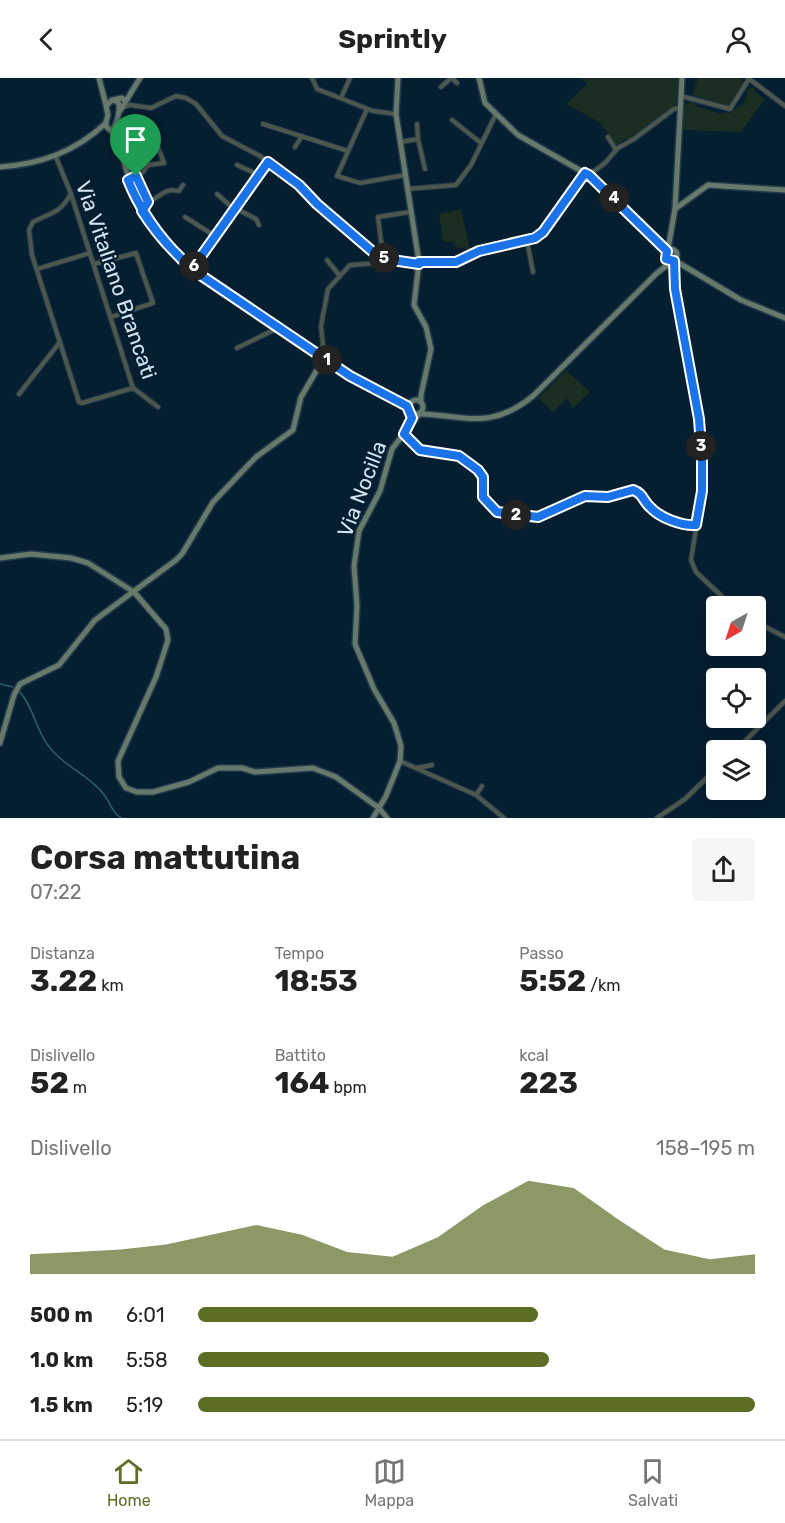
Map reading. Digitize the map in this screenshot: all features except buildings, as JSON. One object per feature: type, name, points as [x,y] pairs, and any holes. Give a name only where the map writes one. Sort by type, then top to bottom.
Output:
[{"type":"street","points":[[0,167],[31,164],[56,157],[97,130],[107,128],[113,130],[123,105],[140,78]]},
{"type":"street","points":[[312,78],[317,88],[367,109],[396,114]]},
{"type":"street","points":[[341,98],[350,78]]},
{"type":"street","points":[[398,78],[396,114],[419,261],[414,305],[426,327],[431,349],[419,400],[410,410],[411,422]]},
{"type":"street","points":[[441,87],[452,78],[457,83]]},
{"type":"street","points":[[479,78],[483,100],[518,135],[587,174],[667,252],[685,266],[741,300],[785,318]]},
{"type":"street","points":[[682,78],[673,233],[675,289],[697,409],[702,459],[702,491],[690,556],[692,564],[706,582],[721,596]]},
{"type":"street","points":[[681,96],[730,110],[748,79],[785,106]]},
{"type":"street","points":[[100,81],[113,100],[120,105],[151,108],[172,97],[186,98],[196,104],[222,136],[268,162],[299,185],[317,204],[383,258],[400,262],[456,262],[484,249],[527,241],[543,232],[587,174],[605,163],[616,150],[674,109],[681,108]]},
{"type":"street","points":[[100,81],[108,115],[107,128],[119,148]]},
{"type":"street","points":[[113,100],[123,105]]},
{"type":"street","points":[[106,106],[113,100]]},
{"type":"street","points":[[367,109],[337,176],[360,183],[405,175]]},
{"type":"street","points":[[407,189],[456,185],[471,165],[496,114]]},
{"type":"street","points":[[452,120],[481,142]]},
{"type":"street","points":[[262,124],[348,151]]},
{"type":"street","points":[[417,124],[425,169]]},
{"type":"street","points":[[116,125],[119,148],[128,180],[142,211],[163,240],[192,269],[322,356],[419,414],[470,420],[497,417],[519,407],[533,396],[674,257]]},
{"type":"street","points":[[128,180],[142,172],[148,165],[164,164],[156,142],[157,133]]},
{"type":"street","points":[[295,147],[302,136]]},
{"type":"street","points":[[608,137],[616,150]]},
{"type":"street","points":[[400,142],[418,139]]},
{"type":"street","name":"Via Vitaliano Brancati","points":[[56,157],[71,195],[133,387],[158,407]]},
{"type":"street","points":[[192,269],[268,162]]},
{"type":"street","points":[[237,165],[259,175]]},
{"type":"street","points":[[136,176],[148,202]]},
{"type":"street","points":[[142,211],[148,202],[159,198],[163,191],[179,190],[183,185]]},
{"type":"street","points":[[675,209],[708,185],[785,190]]},
{"type":"street","points":[[217,194],[236,209],[256,219],[259,225]]},
{"type":"street","points":[[71,195],[64,207],[36,220],[31,226],[30,246],[60,342],[81,403],[133,387]]},
{"type":"street","points":[[382,249],[378,217],[410,212]]},
{"type":"street","points":[[186,217],[215,236]]},
{"type":"street","points":[[656,274],[663,265],[673,233]]},
{"type":"street","points":[[527,241],[533,272]]},
{"type":"street","points":[[667,252],[668,260],[674,257]]},
{"type":"street","points":[[37,269],[90,253]]},
{"type":"street","points":[[94,264],[136,253],[153,303],[111,317]]},
{"type":"street","points":[[0,743],[14,695],[20,684],[59,664],[95,620],[182,554],[213,502],[256,457],[293,430],[301,397],[322,356],[321,326],[328,289],[352,264],[379,263],[383,258]]},
{"type":"street","points":[[327,260],[340,276]]},
{"type":"street","points":[[237,348],[279,327]]},
{"type":"street","points":[[19,394],[60,342]]},
{"type":"street","points":[[384,394],[419,400],[442,416]]},
{"type":"street","points":[[419,400],[423,410],[419,414]]},
{"type":"street","name":"Via Nocilla","points":[[373,817],[399,761],[402,746],[394,723],[374,689],[355,644],[357,606],[354,566],[359,531],[380,491],[392,449],[419,414]]},
{"type":"street","points":[[404,434],[420,450],[459,456],[478,470],[483,477],[483,497],[497,512],[538,517],[585,496],[608,497],[633,490],[642,494],[651,508],[660,514],[687,525],[696,525]]},
{"type":"street","points":[[0,558],[31,554],[71,558],[96,568],[134,592],[166,629],[168,640],[156,677],[118,762],[118,777],[126,788],[137,792],[153,792],[189,782],[218,768],[242,768],[255,772],[313,768],[328,773],[368,800],[387,818]]},
{"type":"street","points":[[766,627],[785,637]]},
{"type":"street","points":[[746,740],[785,701]]},
{"type":"street","points":[[399,761],[476,795],[504,818]]},
{"type":"street","points":[[416,768],[432,765]]},
{"type":"street","points":[[657,818],[684,799],[706,778]]},
{"type":"street","points":[[476,795],[482,786]]},
{"type":"street","points":[[368,800],[373,817]]},
{"type":"green space","points":[[581,78],[678,78],[676,105],[630,140],[625,139],[617,145],[599,122],[566,104],[587,84]]},
{"type":"green space","points":[[698,78],[741,78],[743,83],[729,107],[692,95]]},
{"type":"green space","points":[[755,88],[754,91],[765,99],[741,132],[683,130],[684,106],[688,102],[722,114],[723,112],[731,113],[739,105],[742,106],[748,93],[745,91]]},
{"type":"green space","points":[[461,209],[470,250],[456,247],[453,241],[443,242],[439,214]]},
{"type":"green space","points":[[566,370],[590,392],[573,408],[565,396],[566,399],[553,412],[538,398]]},
{"type":"waterway","points":[[0,684],[13,687]]},
{"type":"waterway","points":[[19,691],[28,703],[40,731],[53,752],[92,782],[121,818]]},
{"type":"route","points":[[136,176],[128,180],[142,211],[148,220],[155,231],[192,269],[268,162],[299,185],[317,204],[373,252],[383,258],[419,264],[419,262],[456,262],[479,251],[527,241],[539,236],[585,173],[589,175],[667,251],[666,259],[674,261],[675,289],[699,419],[703,472],[696,525],[687,525],[660,514],[647,505],[642,494],[633,490],[608,497],[585,496],[533,518],[497,512],[492,509],[483,497],[481,473],[466,460],[447,453],[420,450],[414,447],[404,434],[412,418],[407,406],[350,376],[202,276],[192,269],[179,258],[155,231],[142,211],[148,202],[136,176]]}]
